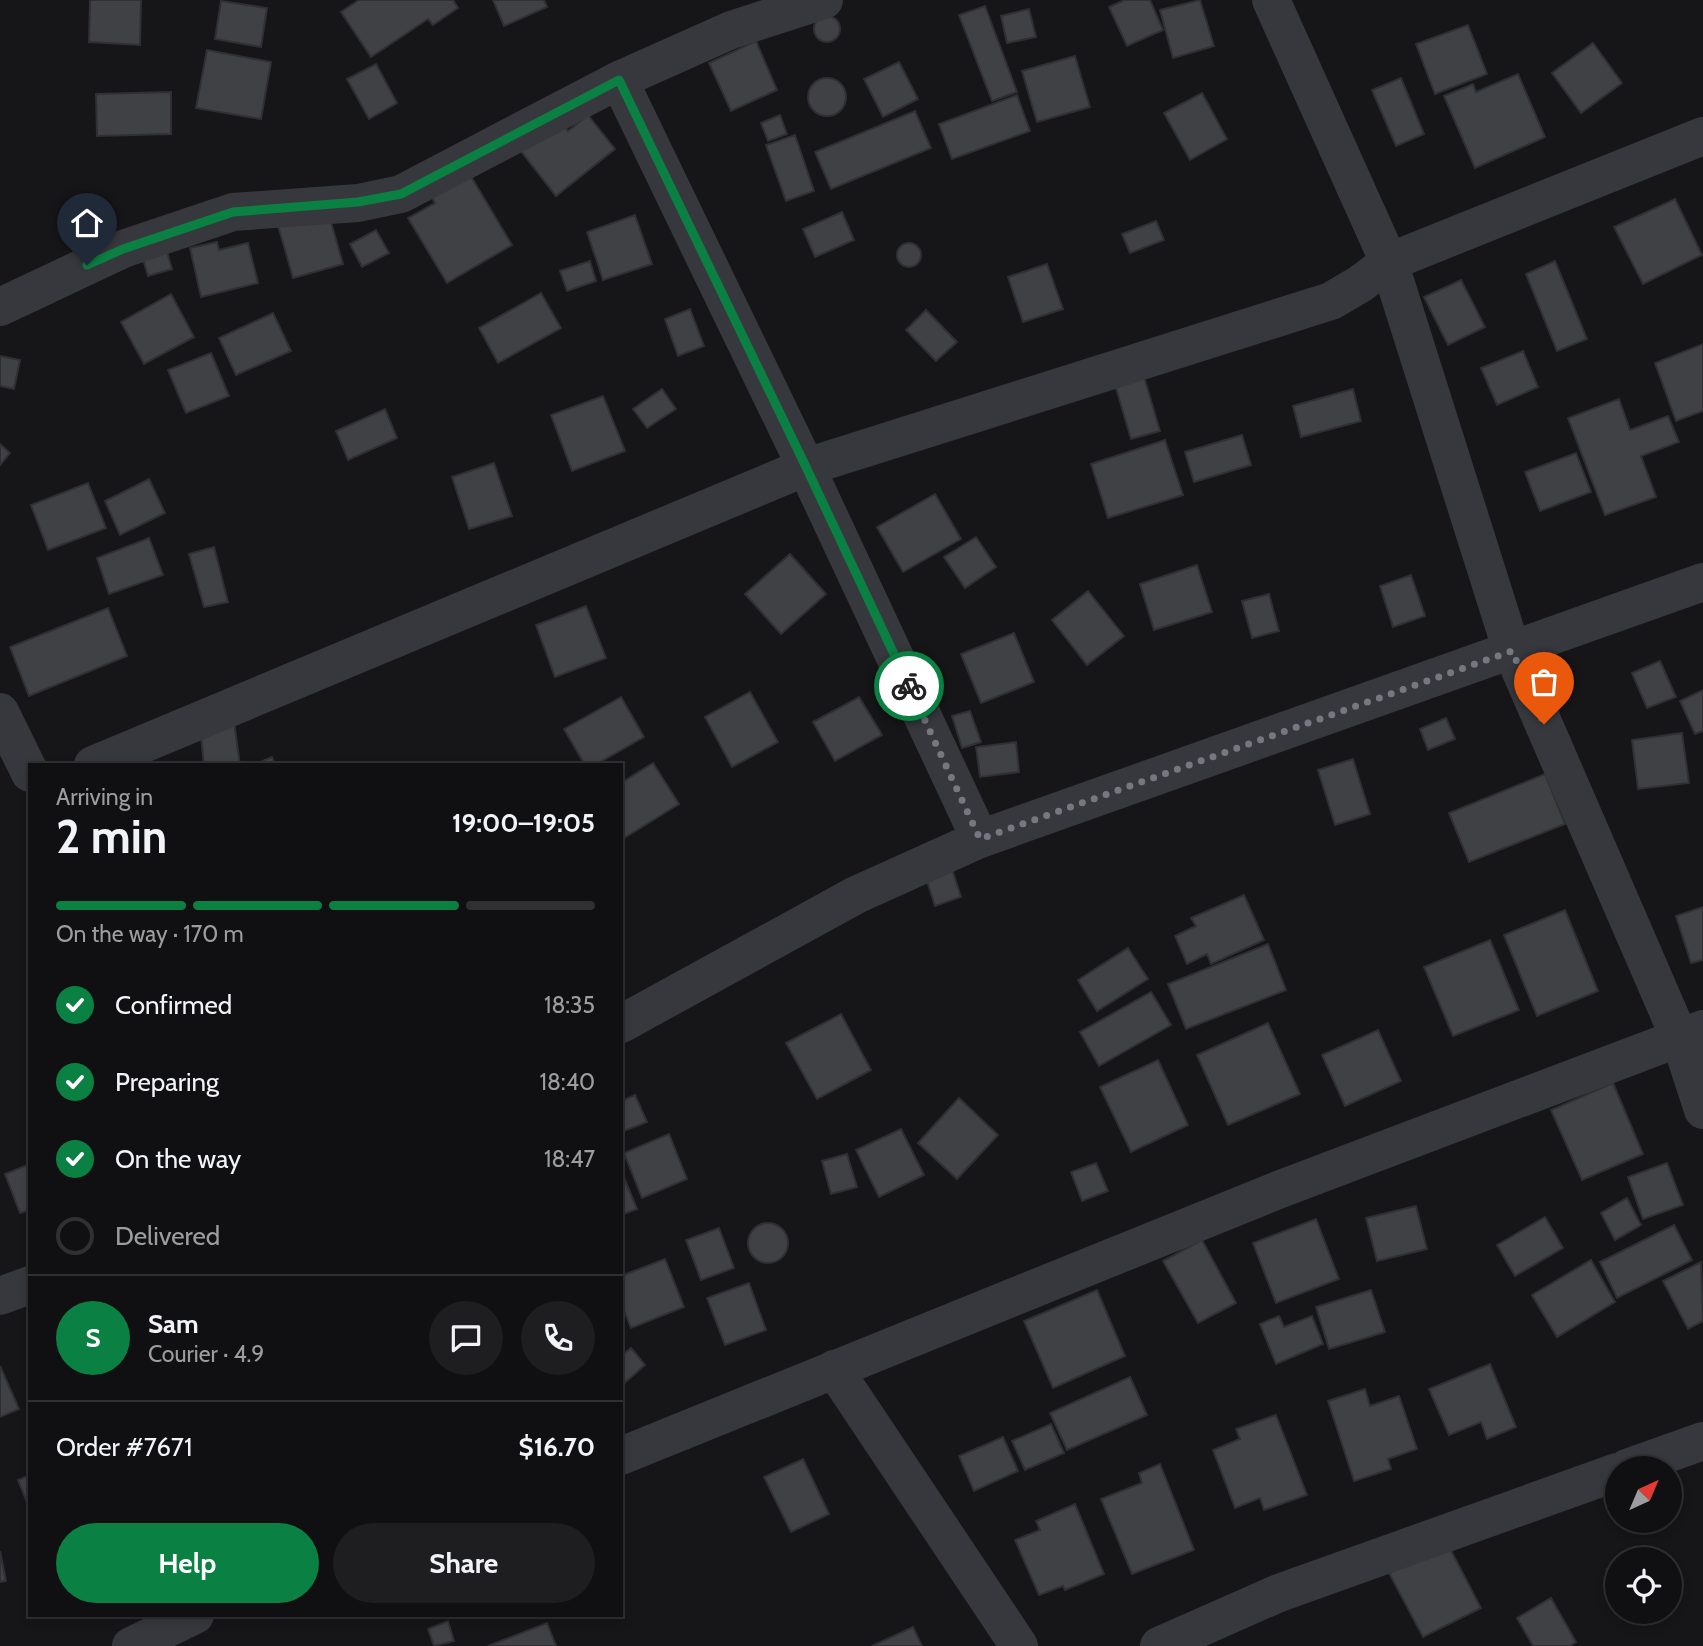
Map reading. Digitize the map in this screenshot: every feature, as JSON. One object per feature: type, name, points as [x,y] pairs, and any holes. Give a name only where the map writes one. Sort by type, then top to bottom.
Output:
[{"type":"street","points":[[0,307],[123,249],[233,212],[358,202],[401,194],[619,80],[731,30],[824,0]]},
{"type":"street","points":[[1271,0],[1389,262],[1512,651],[1691,1034],[1703,1111]]},
{"type":"street","points":[[619,80],[806,467],[980,839]]},
{"type":"street","points":[[98,763],[806,467],[1331,301],[1389,262],[1703,136]]},
{"type":"street","points":[[623,1023],[856,895],[980,839],[1703,582]]},
{"type":"street","points":[[0,712],[28,769]]},
{"type":"street","points":[[623,1455],[1278,1190],[1691,1034]]},
{"type":"street","points":[[0,1296],[28,1285]]},
{"type":"street","points":[[834,1369],[1019,1646]]},
{"type":"street","points":[[1661,1456],[1703,1441]]},
{"type":"street","points":[[1159,1646],[1279,1593],[1605,1476]]},
{"type":"street","points":[[131,1646],[191,1617]]},
{"type":"building","points":[[90,0],[141,0],[140,45],[89,42]]},
{"type":"building","points":[[359,0],[453,0],[458,8],[433,25],[428,19],[371,57],[341,12]]},
{"type":"building","points":[[493,0],[544,0],[547,7],[504,26]]},
{"type":"building","points":[[1125,0],[1150,0],[1163,30],[1127,46],[1109,7]]},
{"type":"building","points":[[1200,0],[1214,46],[1173,58],[1160,10]]},
{"type":"building","points":[[221,1],[267,8],[261,47],[215,39]]},
{"type":"building","points":[[985,6],[1017,92],[992,101],[959,15]]},
{"type":"building","points":[[1029,9],[1036,37],[1007,43],[1001,16]]},
{"type":"building","points":[[827,16],[836,20],[840,29],[836,38],[827,42],[818,38],[814,29],[818,20]]},
{"type":"building","points":[[1468,25],[1487,74],[1435,94],[1416,44]]},
{"type":"building","points":[[756,41],[777,90],[731,111],[709,63]]},
{"type":"building","points":[[1593,43],[1622,83],[1581,113],[1552,73]]},
{"type":"building","points":[[207,50],[271,62],[261,119],[196,108]]},
{"type":"building","points":[[1075,56],[1090,107],[1037,122],[1022,71]]},
{"type":"building","points":[[899,62],[918,99],[883,117],[864,79]]},
{"type":"building","points":[[376,64],[397,103],[369,119],[347,79]]},
{"type":"building","points":[[1518,74],[1545,137],[1475,168],[1444,96],[1473,84],[1476,92]]},
{"type":"building","points":[[827,78],[841,83],[846,97],[841,111],[827,116],[813,111],[808,97],[813,83]]},
{"type":"building","points":[[1401,78],[1424,134],[1396,146],[1372,90]]},
{"type":"building","points":[[171,92],[171,134],[97,136],[96,94]]},
{"type":"building","points":[[1202,93],[1227,139],[1190,160],[1164,113]]},
{"type":"building","points":[[1017,95],[1030,131],[952,159],[939,124]]},
{"type":"building","points":[[915,111],[931,148],[831,189],[815,152]]},
{"type":"building","points":[[588,115],[615,149],[556,196],[520,150],[559,119],[568,131]]},
{"type":"building","points":[[780,115],[787,134],[768,141],[761,123]]},
{"type":"building","points":[[795,135],[814,191],[786,201],[766,145]]},
{"type":"building","points":[[466,168],[512,245],[447,283],[408,218],[435,203],[428,190]]},
{"type":"building","points":[[1675,199],[1702,255],[1643,284],[1614,227]]},
{"type":"building","points":[[327,208],[343,264],[293,278],[277,222]]},
{"type":"building","points":[[842,212],[854,240],[815,257],[803,229]]},
{"type":"building","points":[[635,215],[652,264],[603,280],[587,232]]},
{"type":"building","points":[[1156,221],[1164,240],[1130,253],[1122,234]]},
{"type":"building","points":[[376,230],[389,253],[362,267],[350,244]]},
{"type":"building","points":[[164,242],[172,269],[148,276],[140,249]]},
{"type":"building","points":[[217,242],[219,250],[248,243],[258,283],[201,297],[190,248]]},
{"type":"building","points":[[909,243],[920,250],[921,255],[914,266],[909,267],[898,260],[897,255],[904,244]]},
{"type":"building","points":[[590,261],[596,281],[567,291],[560,271]]},
{"type":"building","points":[[1555,261],[1587,339],[1557,351],[1526,274]]},
{"type":"building","points":[[1047,264],[1063,309],[1023,322],[1008,277]]},
{"type":"building","points":[[1461,280],[1485,327],[1448,345],[1424,297]]},
{"type":"building","points":[[541,293],[561,328],[498,363],[479,328]]},
{"type":"building","points":[[171,294],[194,337],[144,364],[121,322]]},
{"type":"building","points":[[690,309],[704,346],[678,356],[665,319]]},
{"type":"building","points":[[926,310],[957,342],[936,361],[906,330]]},
{"type":"building","points":[[273,313],[291,351],[236,375],[219,338]]},
{"type":"building","points":[[1703,344],[1703,411],[1676,421],[1655,363]]},
{"type":"building","points":[[1523,351],[1538,387],[1497,405],[1481,368]]},
{"type":"building","points":[[211,353],[229,396],[186,413],[168,370]]},
{"type":"building","points":[[0,356],[20,360],[14,389],[0,386]]},
{"type":"building","points":[[1142,370],[1160,431],[1131,439],[1113,378]]},
{"type":"building","points":[[662,389],[676,409],[647,428],[633,409]]},
{"type":"building","points":[[1353,389],[1361,421],[1301,437],[1293,406]]},
{"type":"building","points":[[603,396],[625,451],[572,471],[551,415]]},
{"type":"building","points":[[1619,399],[1630,430],[1668,416],[1679,442],[1641,456],[1656,497],[1605,515],[1568,418]]},
{"type":"building","points":[[385,409],[397,438],[348,460],[336,431]]},
{"type":"building","points":[[1242,435],[1251,465],[1194,482],[1185,452]]},
{"type":"building","points":[[1165,440],[1183,495],[1108,518],[1091,464]]},
{"type":"building","points":[[0,444],[10,453],[0,465]]},
{"type":"building","points":[[1576,453],[1591,492],[1540,511],[1525,472]]},
{"type":"building","points":[[494,463],[512,516],[469,529],[452,477]]},
{"type":"building","points":[[149,479],[165,513],[120,535],[105,501]]},
{"type":"building","points":[[88,483],[106,528],[48,550],[31,505]]},
{"type":"building","points":[[935,494],[961,539],[903,572],[877,527]]},
{"type":"building","points":[[976,537],[996,567],[965,588],[944,557]]},
{"type":"building","points":[[149,538],[163,575],[109,594],[97,558]]},
{"type":"building","points":[[214,547],[228,602],[204,607],[189,554]]},
{"type":"building","points":[[790,554],[826,594],[781,634],[745,594]]},
{"type":"building","points":[[1197,565],[1212,612],[1154,630],[1140,584]]},
{"type":"building","points":[[1411,575],[1425,616],[1393,627],[1380,586]]},
{"type":"building","points":[[1088,591],[1124,636],[1087,665],[1052,620]]},
{"type":"building","points":[[1269,594],[1279,631],[1252,638],[1242,601]]},
{"type":"building","points":[[586,606],[606,658],[555,677],[536,625]]},
{"type":"building","points":[[108,608],[127,656],[29,696],[10,647]]},
{"type":"building","points":[[1014,633],[1034,682],[981,703],[961,654]]},
{"type":"building","points":[[1660,661],[1676,697],[1647,708],[1632,673]]},
{"type":"building","points":[[1703,690],[1703,731],[1695,734],[1680,701]]},
{"type":"building","points":[[750,692],[778,742],[732,767],[705,717]]},
{"type":"building","points":[[621,697],[644,737],[598,763],[584,763],[564,729]]},
{"type":"building","points":[[859,697],[882,735],[835,761],[813,722]]},
{"type":"building","points":[[970,711],[981,742],[962,748],[952,716]]},
{"type":"building","points":[[1446,718],[1455,739],[1428,750],[1420,729]]},
{"type":"building","points":[[234,722],[240,763],[204,763],[200,726]]},
{"type":"building","points":[[1682,733],[1689,783],[1638,789],[1632,740]]},
{"type":"building","points":[[1016,742],[1019,772],[980,777],[976,747]]},
{"type":"building","points":[[272,757],[274,763],[258,763]]},
{"type":"building","points":[[1353,759],[1370,814],[1335,825],[1318,770]]},
{"type":"building","points":[[653,763],[679,804],[623,839],[623,782]]},
{"type":"building","points":[[1545,774],[1565,824],[1469,862],[1449,813]]},
{"type":"building","points":[[951,866],[961,897],[935,906],[925,875]]},
{"type":"building","points":[[1244,895],[1264,940],[1211,964],[1207,954],[1187,964],[1175,936],[1196,926],[1191,918]]},
{"type":"building","points":[[1703,907],[1703,960],[1691,963],[1676,916]]},
{"type":"building","points":[[1565,910],[1598,991],[1537,1016],[1504,935]]},
{"type":"building","points":[[1490,940],[1519,1010],[1453,1036],[1424,967]]},
{"type":"building","points":[[1268,944],[1286,990],[1186,1029],[1168,984]]},
{"type":"building","points":[[1128,948],[1148,979],[1097,1011],[1078,980]]},
{"type":"building","points":[[1151,992],[1171,1025],[1099,1066],[1080,1032]]},
{"type":"building","points":[[841,1014],[871,1070],[817,1099],[786,1043]]},
{"type":"building","points":[[1268,1023],[1300,1094],[1228,1125],[1197,1055]]},
{"type":"building","points":[[1378,1030],[1401,1081],[1345,1106],[1322,1055]]},
{"type":"building","points":[[1158,1060],[1188,1125],[1131,1152],[1100,1087]]},
{"type":"building","points":[[1613,1083],[1643,1154],[1582,1180],[1551,1110]]},
{"type":"building","points":[[635,1095],[647,1122],[623,1131],[623,1100]]},
{"type":"building","points":[[959,1098],[998,1135],[957,1179],[918,1143]]},
{"type":"building","points":[[901,1129],[924,1175],[879,1197],[856,1150]]},
{"type":"building","points":[[669,1134],[687,1179],[642,1198],[624,1153]]},
{"type":"building","points":[[847,1154],[857,1187],[831,1194],[822,1161]]},
{"type":"building","points":[[1096,1163],[1108,1191],[1082,1201],[1071,1172]]},
{"type":"building","points":[[1667,1163],[1683,1205],[1643,1219],[1628,1177]]},
{"type":"building","points":[[28,1165],[28,1211],[20,1213],[5,1174]]},
{"type":"building","points":[[623,1175],[637,1209],[623,1214]]},
{"type":"building","points":[[1627,1198],[1641,1225],[1615,1240],[1601,1213]]},
{"type":"building","points":[[1416,1206],[1427,1249],[1377,1261],[1366,1218]]},
{"type":"building","points":[[1545,1217],[1563,1248],[1515,1276],[1497,1245]]},
{"type":"building","points":[[1316,1219],[1339,1279],[1276,1303],[1253,1243]]},
{"type":"building","points":[[768,1223],[782,1229],[788,1243],[782,1257],[768,1263],[754,1257],[748,1243],[754,1229]]},
{"type":"building","points":[[1674,1225],[1692,1260],[1617,1298],[1600,1262]]},
{"type":"building","points":[[719,1228],[734,1268],[701,1280],[686,1240]]},
{"type":"building","points":[[1202,1240],[1236,1303],[1198,1323],[1163,1261]]},
{"type":"building","points":[[665,1259],[684,1307],[631,1328],[623,1308],[623,1275]]},
{"type":"building","points":[[1591,1260],[1615,1302],[1557,1337],[1532,1295]]},
{"type":"building","points":[[1701,1262],[1703,1321],[1688,1329],[1663,1281]]},
{"type":"building","points":[[749,1283],[766,1330],[725,1345],[707,1298]]},
{"type":"building","points":[[1097,1290],[1125,1356],[1053,1388],[1024,1321]]},
{"type":"building","points":[[1371,1290],[1385,1332],[1329,1349],[1316,1307]]},
{"type":"building","points":[[1279,1316],[1284,1327],[1312,1316],[1323,1344],[1276,1364],[1260,1324]]},
{"type":"building","points":[[631,1348],[645,1365],[623,1384],[623,1354]]},
{"type":"building","points":[[1490,1364],[1516,1427],[1487,1439],[1481,1422],[1449,1435],[1429,1389]]},
{"type":"building","points":[[0,1366],[19,1409],[0,1417]]},
{"type":"building","points":[[1130,1377],[1147,1415],[1067,1450],[1050,1413]]},
{"type":"building","points":[[1365,1389],[1370,1406],[1399,1396],[1417,1449],[1388,1459],[1391,1469],[1354,1481],[1328,1401]]},
{"type":"building","points":[[1276,1415],[1307,1495],[1264,1510],[1260,1498],[1235,1508],[1213,1450],[1240,1439],[1236,1429]]},
{"type":"building","points":[[1051,1424],[1064,1453],[1025,1470],[1012,1441]]},
{"type":"building","points":[[1003,1437],[1018,1471],[974,1491],[959,1456]]},
{"type":"building","points":[[803,1459],[829,1514],[791,1532],[764,1477]]},
{"type":"building","points":[[1160,1464],[1194,1550],[1132,1574],[1101,1499],[1142,1483],[1139,1473]]},
{"type":"building","points":[[28,1476],[28,1505],[18,1480]]},
{"type":"building","points":[[1075,1504],[1104,1574],[1065,1590],[1063,1586],[1039,1595],[1015,1540],[1040,1530],[1036,1521]]},
{"type":"building","points":[[1447,1543],[1481,1608],[1423,1637],[1389,1573]]},
{"type":"building","points":[[0,1551],[6,1581],[0,1582]]},
{"type":"building","points":[[1551,1598],[1576,1642],[1570,1646],[1533,1646],[1517,1618]]},
{"type":"building","points":[[448,1621],[454,1641],[434,1646],[428,1629]]},
{"type":"building","points":[[547,1623],[556,1646],[488,1646]]},
{"type":"building","points":[[913,1627],[922,1646],[872,1646]]},
{"type":"way so far","points":[[909,686],[980,839],[1512,651],[1544,724]]},
{"type":"route","points":[[87,265],[123,249],[233,212],[358,202],[401,194],[619,80],[909,686]]}]
